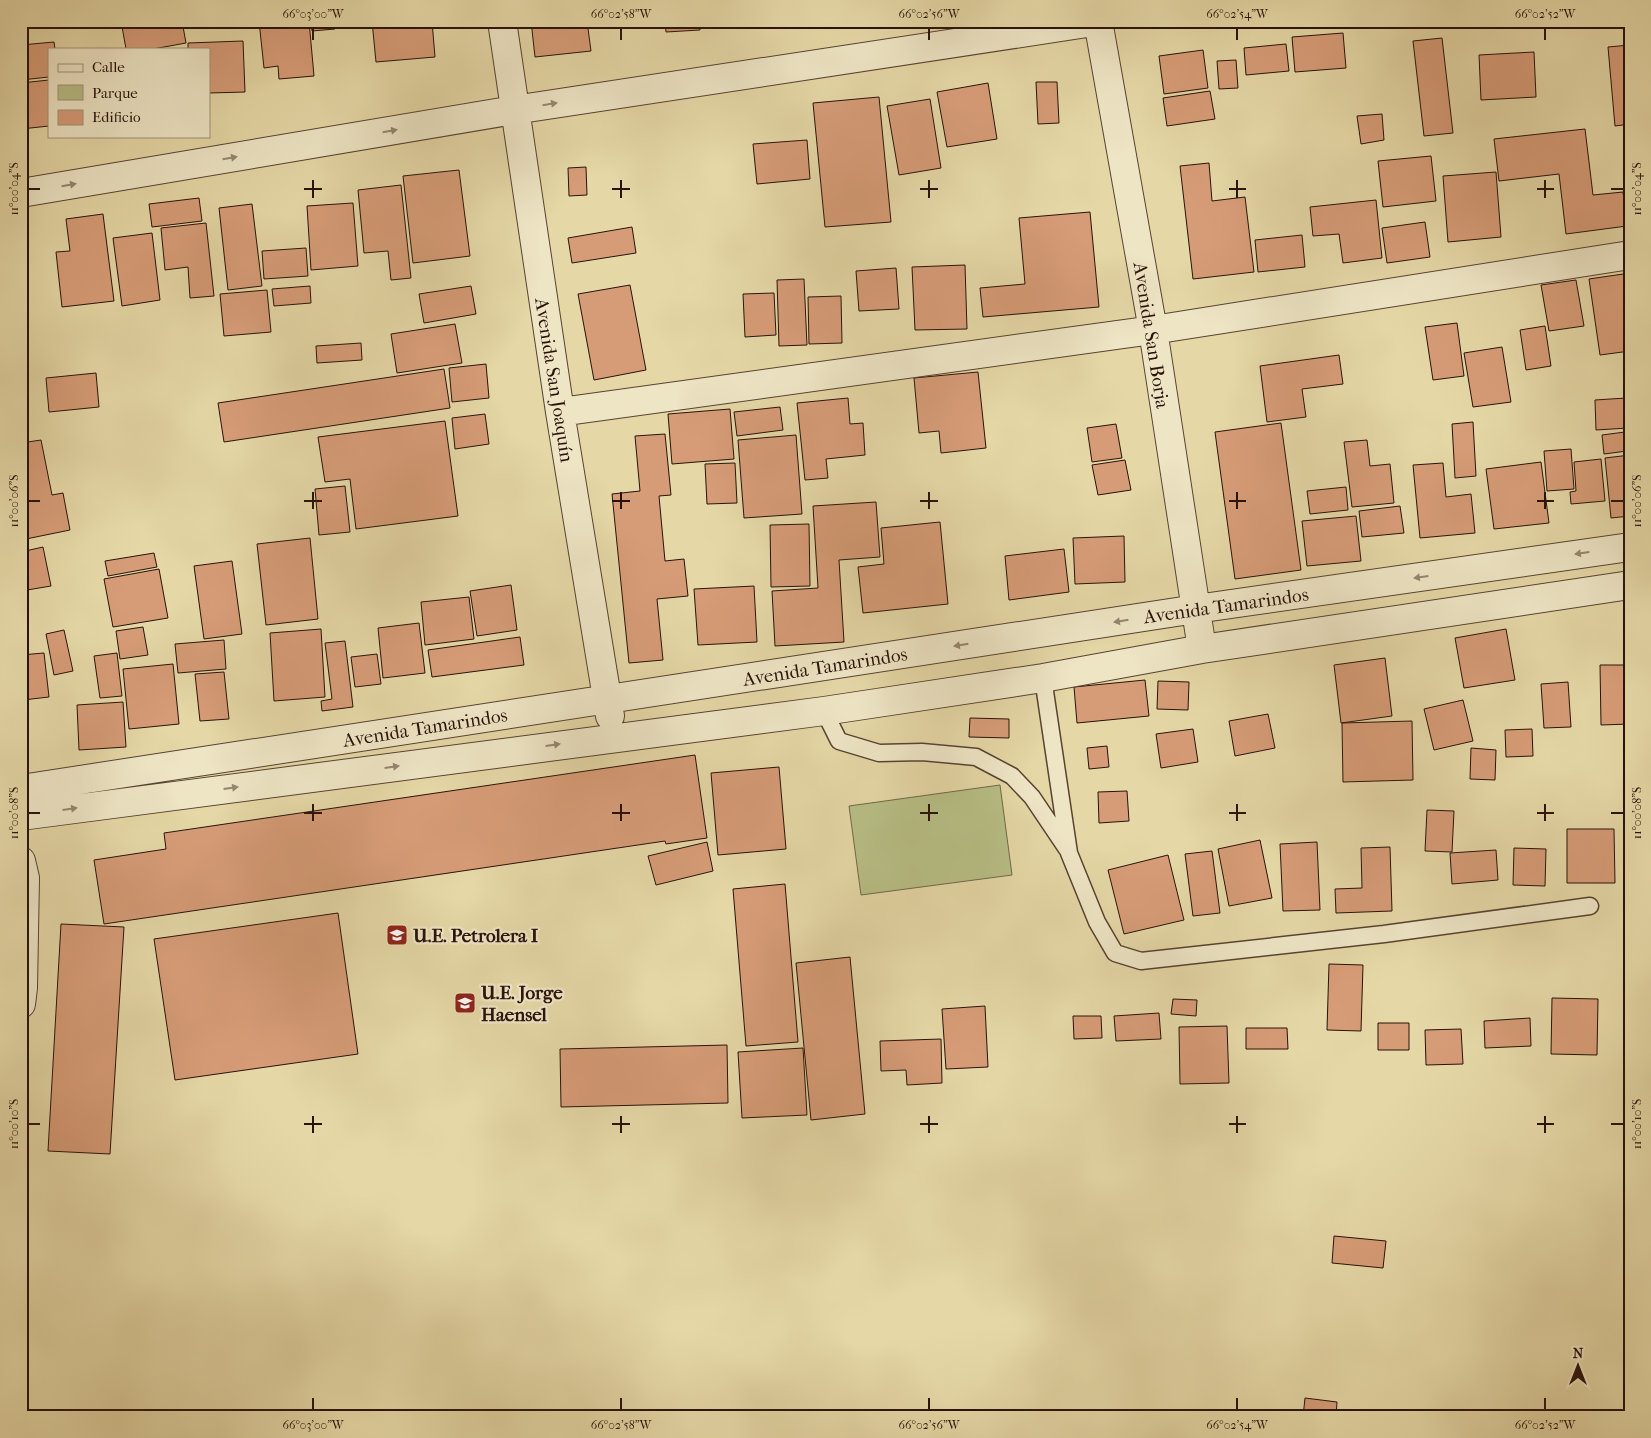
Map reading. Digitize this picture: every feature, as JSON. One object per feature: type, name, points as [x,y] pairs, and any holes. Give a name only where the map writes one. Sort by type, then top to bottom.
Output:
[{"type":"street","name":"Avenida San Joaquín","points":[[502,21],[560,412],[614,737]]},
{"type":"street","points":[[21,193],[514,110],[1099,21]]},
{"type":"street","name":"Avenida San Borja","points":[[1099,21],[1153,330],[1202,649]]},
{"type":"street","points":[[560,412],[1153,330],[1630,255]]},
{"type":"street","name":"Avenida Tamarindos","points":[[21,789],[1196,609],[1630,546]]},
{"type":"street","name":"Avenida Tamarindos","points":[[21,816],[824,711],[1043,678],[1202,649],[1630,585]]},
{"type":"street","points":[[21,861],[24,878],[23,988],[21,1004]]},
{"type":"lane","points":[[1043,678],[1069,853]]},
{"type":"lane","points":[[824,711],[839,741],[879,753],[922,752],[976,757],[1012,776],[1032,797],[1069,853],[1097,922],[1115,953],[1142,961],[1384,934],[1590,906]]},
{"type":"green space","points":[[1000,785],[1012,875],[861,895],[849,806]]},
{"type":"building","points":[[121,21],[182,21],[186,43],[158,48],[126,48]]},
{"type":"building","points":[[259,21],[309,21],[314,76],[279,79],[278,66],[264,68]]},
{"type":"building","points":[[311,21],[334,21],[335,29],[312,31]]},
{"type":"building","points":[[372,21],[432,21],[435,57],[376,62]]},
{"type":"building","points":[[531,21],[587,21],[591,51],[535,57]]},
{"type":"building","points":[[665,21],[699,21],[700,30],[666,32]]},
{"type":"building","points":[[748,21],[778,21],[778,24],[748,25]]},
{"type":"building","points":[[1343,33],[1346,68],[1295,72],[1292,37]]},
{"type":"building","points":[[1442,38],[1453,133],[1424,136],[1413,41]]},
{"type":"building","points":[[243,41],[245,92],[210,93],[210,48],[188,48],[188,43]]},
{"type":"building","points":[[54,42],[55,48],[48,48],[48,77],[21,80],[21,45]]},
{"type":"building","points":[[1286,44],[1289,71],[1246,75],[1244,48]]},
{"type":"building","points":[[1630,45],[1630,124],[1615,126],[1608,47]]},
{"type":"building","points":[[1203,50],[1208,88],[1164,94],[1159,56]]},
{"type":"building","points":[[1534,52],[1536,97],[1481,100],[1479,55]]},
{"type":"building","points":[[1236,60],[1238,88],[1219,89],[1217,61]]},
{"type":"building","points":[[48,80],[48,126],[21,129],[21,83]]},
{"type":"building","points":[[1036,82],[1057,82],[1059,123],[1038,124]]},
{"type":"building","points":[[988,83],[997,139],[947,147],[937,92]]},
{"type":"building","points":[[1210,91],[1215,119],[1167,126],[1163,98]]},
{"type":"building","points":[[879,97],[891,222],[825,227],[813,103]]},
{"type":"building","points":[[930,99],[941,168],[899,175],[887,106]]},
{"type":"building","points":[[1382,114],[1384,140],[1361,144],[1357,116]]},
{"type":"building","points":[[1585,129],[1593,195],[1623,192],[1627,226],[1566,234],[1559,174],[1499,181],[1494,139]]},
{"type":"building","points":[[807,140],[810,179],[757,184],[753,144]]},
{"type":"building","points":[[1431,156],[1436,201],[1383,207],[1378,161]]},
{"type":"building","points":[[1209,163],[1212,201],[1245,197],[1254,272],[1193,279],[1180,166]]},
{"type":"building","points":[[586,167],[587,195],[569,196],[568,168]]},
{"type":"building","points":[[459,170],[470,256],[413,263],[403,176]]},
{"type":"building","points":[[1496,172],[1501,237],[1448,242],[1443,176]]},
{"type":"building","points":[[401,185],[411,278],[391,280],[388,251],[364,253],[358,190]]},
{"type":"building","points":[[199,198],[202,221],[152,227],[149,204]]},
{"type":"building","points":[[1376,200],[1382,258],[1343,263],[1339,234],[1313,236],[1310,207]]},
{"type":"building","points":[[353,203],[358,266],[311,270],[307,206]]},
{"type":"building","points":[[252,204],[262,286],[228,290],[219,208]]},
{"type":"building","points":[[1090,212],[1099,307],[983,317],[980,288],[1025,284],[1019,218]]},
{"type":"building","points":[[103,214],[114,301],[62,307],[56,252],[70,251],[66,219]]},
{"type":"building","points":[[1425,222],[1430,257],[1387,263],[1382,228]]},
{"type":"building","points":[[206,223],[214,296],[190,298],[188,267],[165,270],[161,228]]},
{"type":"building","points":[[632,227],[636,253],[572,263],[568,238]]},
{"type":"building","points":[[152,233],[160,300],[122,306],[113,238]]},
{"type":"building","points":[[1302,235],[1305,267],[1258,272],[1255,240]]},
{"type":"building","points":[[306,248],[308,276],[264,279],[262,251]]},
{"type":"building","points":[[965,265],[967,329],[915,330],[912,267]]},
{"type":"building","points":[[896,268],[899,309],[859,311],[856,271]]},
{"type":"building","points":[[1630,273],[1630,351],[1600,355],[1589,279]]},
{"type":"building","points":[[804,279],[807,345],[779,346],[777,280]]},
{"type":"building","points":[[1576,280],[1584,326],[1549,331],[1541,285]]},
{"type":"building","points":[[630,285],[646,370],[594,380],[578,294]]},
{"type":"building","points":[[310,286],[311,303],[274,306],[272,289]]},
{"type":"building","points":[[471,286],[476,314],[424,323],[419,294]]},
{"type":"building","points":[[267,290],[271,332],[224,336],[220,294]]},
{"type":"building","points":[[774,293],[776,335],[745,337],[743,294]]},
{"type":"building","points":[[841,296],[842,343],[809,344],[808,297]]},
{"type":"building","points":[[1457,323],[1464,376],[1433,380],[1425,327]]},
{"type":"building","points":[[455,324],[462,363],[397,373],[391,334]]},
{"type":"building","points":[[1545,326],[1551,366],[1526,370],[1520,330]]},
{"type":"building","points":[[361,343],[362,360],[317,363],[316,346]]},
{"type":"building","points":[[1502,347],[1511,402],[1473,407],[1464,353]]},
{"type":"building","points":[[1339,355],[1343,384],[1302,389],[1306,417],[1267,422],[1260,366]]},
{"type":"building","points":[[486,364],[489,398],[452,402],[449,368]]},
{"type":"building","points":[[444,369],[450,408],[224,442],[218,403]]},
{"type":"building","points":[[978,372],[986,448],[941,453],[939,431],[919,433],[914,378]]},
{"type":"building","points":[[96,373],[99,407],[49,412],[46,378]]},
{"type":"building","points":[[848,398],[850,424],[863,423],[865,455],[826,459],[828,478],[805,480],[797,403]]},
{"type":"building","points":[[1626,398],[1628,428],[1596,430],[1595,400]]},
{"type":"building","points":[[780,407],[783,430],[737,436],[734,412]]},
{"type":"building","points":[[730,409],[734,459],[672,464],[668,414]]},
{"type":"building","points":[[485,414],[489,444],[455,449],[452,418]]},
{"type":"building","points":[[445,421],[458,516],[356,529],[350,479],[325,482],[318,437]]},
{"type":"building","points":[[1473,422],[1476,476],[1455,478],[1452,424]]},
{"type":"building","points":[[1281,423],[1301,570],[1235,579],[1215,432]]},
{"type":"building","points":[[1116,424],[1122,458],[1092,462],[1087,428]]},
{"type":"building","points":[[1625,432],[1627,451],[1604,454],[1602,435]]},
{"type":"building","points":[[665,434],[671,495],[659,496],[665,561],[684,559],[688,596],[657,599],[663,660],[629,663],[612,494],[640,491],[635,436]]},
{"type":"building","points":[[796,435],[802,514],[744,518],[738,440]]},
{"type":"building","points":[[41,440],[52,495],[63,493],[70,530],[21,540],[21,443]]},
{"type":"building","points":[[1367,440],[1370,466],[1390,464],[1394,503],[1352,507],[1344,442]]},
{"type":"building","points":[[1571,449],[1574,489],[1547,491],[1544,451]]},
{"type":"building","points":[[1630,455],[1630,516],[1611,518],[1605,458]]},
{"type":"building","points":[[1601,459],[1605,501],[1571,504],[1570,492],[1576,491],[1574,462]]},
{"type":"building","points":[[1125,460],[1131,490],[1098,495],[1092,465]]},
{"type":"building","points":[[1541,462],[1549,523],[1494,529],[1486,469]]},
{"type":"building","points":[[735,463],[737,503],[707,504],[705,464]]},
{"type":"building","points":[[1443,463],[1446,497],[1471,494],[1475,533],[1420,538],[1413,465]]},
{"type":"building","points":[[345,486],[350,532],[319,535],[315,489]]},
{"type":"building","points":[[1346,487],[1348,510],[1310,514],[1307,491]]},
{"type":"building","points":[[876,502],[880,557],[839,560],[844,642],[775,646],[772,591],[818,588],[813,506]]},
{"type":"building","points":[[1400,506],[1404,533],[1362,537],[1359,511]]},
{"type":"building","points":[[1356,516],[1361,561],[1307,566],[1302,521]]},
{"type":"building","points":[[940,522],[948,604],[863,613],[858,567],[884,564],[881,528]]},
{"type":"building","points":[[809,524],[810,586],[771,587],[770,525]]},
{"type":"building","points":[[1124,536],[1125,582],[1075,584],[1073,538]]},
{"type":"building","points":[[310,538],[318,619],[266,625],[257,544]]},
{"type":"building","points":[[43,547],[51,586],[21,591],[21,552]]},
{"type":"building","points":[[1064,549],[1069,592],[1009,600],[1005,556]]},
{"type":"building","points":[[154,553],[157,567],[108,576],[105,561]]},
{"type":"building","points":[[232,561],[242,634],[204,639],[194,566]]},
{"type":"building","points":[[159,569],[168,618],[113,627],[104,579]]},
{"type":"building","points":[[511,585],[517,630],[477,636],[470,591]]},
{"type":"building","points":[[754,586],[757,642],[698,645],[694,589]]},
{"type":"building","points":[[469,597],[474,639],[425,645],[421,602]]},
{"type":"building","points":[[419,623],[425,673],[383,678],[378,628]]},
{"type":"building","points":[[143,627],[148,655],[120,659],[116,631]]},
{"type":"building","points":[[321,629],[325,697],[274,701],[270,633]]},
{"type":"building","points":[[1506,629],[1515,680],[1464,688],[1455,638]]},
{"type":"building","points":[[64,630],[73,671],[54,675],[46,634]]},
{"type":"building","points":[[520,637],[524,665],[432,677],[428,650]]},
{"type":"building","points":[[224,640],[226,669],[178,673],[175,644]]},
{"type":"building","points":[[345,641],[353,707],[322,711],[321,701],[332,699],[325,643]]},
{"type":"building","points":[[44,653],[49,697],[23,700],[21,655]]},
{"type":"building","points":[[117,653],[122,696],[100,698],[94,656]]},
{"type":"building","points":[[377,654],[381,684],[355,687],[351,657]]},
{"type":"building","points":[[1385,658],[1392,716],[1341,723],[1334,665]]},
{"type":"building","points":[[173,664],[179,724],[129,729],[123,669]]},
{"type":"building","points":[[1600,665],[1630,665],[1630,724],[1601,725]]},
{"type":"building","points":[[224,672],[229,719],[200,721],[195,674]]},
{"type":"building","points":[[1145,680],[1149,716],[1077,723],[1074,687]]},
{"type":"building","points":[[1158,681],[1189,682],[1188,710],[1157,709]]},
{"type":"building","points":[[1568,682],[1571,727],[1544,728],[1541,684]]},
{"type":"building","points":[[1463,700],[1473,741],[1434,750],[1424,709]]},
{"type":"building","points":[[123,702],[126,747],[79,750],[77,705]]},
{"type":"building","points":[[1268,714],[1275,748],[1235,756],[1229,721]]},
{"type":"building","points":[[970,718],[1009,719],[1009,738],[969,737]]},
{"type":"building","points":[[1412,721],[1413,780],[1343,782],[1342,723]]},
{"type":"building","points":[[1193,729],[1198,762],[1161,768],[1156,734]]},
{"type":"building","points":[[1532,729],[1533,756],[1506,757],[1505,730]]},
{"type":"building","points":[[1107,746],[1109,767],[1089,769],[1087,748]]},
{"type":"building","points":[[1471,748],[1496,750],[1495,780],[1470,779]]},
{"type":"building","points":[[695,755],[707,838],[666,844],[665,841],[104,924],[94,860],[166,849],[164,833]]},
{"type":"building","points":[[779,767],[786,849],[718,855],[711,773]]},
{"type":"building","points":[[1127,791],[1129,821],[1099,823],[1098,792]]},
{"type":"building","points":[[1427,810],[1454,811],[1452,852],[1425,851]]},
{"type":"building","points":[[1567,829],[1614,829],[1615,883],[1567,883]]},
{"type":"building","points":[[1260,840],[1272,898],[1229,906],[1218,849]]},
{"type":"building","points":[[707,842],[713,871],[656,885],[648,856]]},
{"type":"building","points":[[1317,842],[1320,910],[1283,911],[1280,844]]},
{"type":"building","points":[[1390,847],[1392,911],[1336,913],[1335,889],[1362,888],[1361,848]]},
{"type":"building","points":[[1514,848],[1546,849],[1545,886],[1513,885]]},
{"type":"building","points":[[1496,850],[1498,880],[1452,884],[1450,853]]},
{"type":"building","points":[[1212,851],[1220,913],[1193,916],[1185,854]]},
{"type":"building","points":[[1168,855],[1184,920],[1124,934],[1108,870]]},
{"type":"building","points":[[785,884],[798,1042],[746,1046],[733,889]]},
{"type":"building","points":[[338,913],[358,1054],[175,1080],[154,939]]},
{"type":"building","points":[[61,924],[124,927],[110,1154],[48,1151]]},
{"type":"building","points":[[850,957],[865,1114],[811,1120],[796,963]]},
{"type":"building","points":[[1329,964],[1363,965],[1361,1031],[1327,1030]]},
{"type":"building","points":[[1552,998],[1598,999],[1597,1055],[1551,1054]]},
{"type":"building","points":[[1173,999],[1197,1000],[1196,1016],[1171,1014]]},
{"type":"building","points":[[985,1006],[988,1067],[946,1069],[942,1009]]},
{"type":"building","points":[[1159,1013],[1161,1039],[1116,1041],[1114,1016]]},
{"type":"building","points":[[1073,1016],[1101,1016],[1102,1038],[1074,1039]]},
{"type":"building","points":[[1530,1018],[1531,1046],[1485,1048],[1484,1021]]},
{"type":"building","points":[[1378,1023],[1409,1023],[1409,1050],[1378,1050]]},
{"type":"building","points":[[1227,1026],[1229,1083],[1180,1084],[1179,1027]]},
{"type":"building","points":[[1246,1028],[1287,1028],[1288,1049],[1246,1049]]},
{"type":"building","points":[[1461,1029],[1463,1064],[1426,1065],[1425,1030]]},
{"type":"building","points":[[941,1039],[942,1083],[907,1085],[906,1070],[881,1071],[880,1041]]},
{"type":"building","points":[[727,1045],[728,1103],[561,1107],[560,1049]]},
{"type":"building","points":[[803,1048],[807,1115],[742,1118],[738,1052]]},
{"type":"building","points":[[1334,1236],[1386,1241],[1383,1268],[1332,1263]]},
{"type":"building","points":[[1305,1398],[1337,1402],[1336,1417],[1303,1417]]},
{"type":"place","name":"U.E. Petrolera I","points":[[397,935]]},
{"type":"place","name":"U.E. Jorge Haensel","points":[[465,1003]]}]
